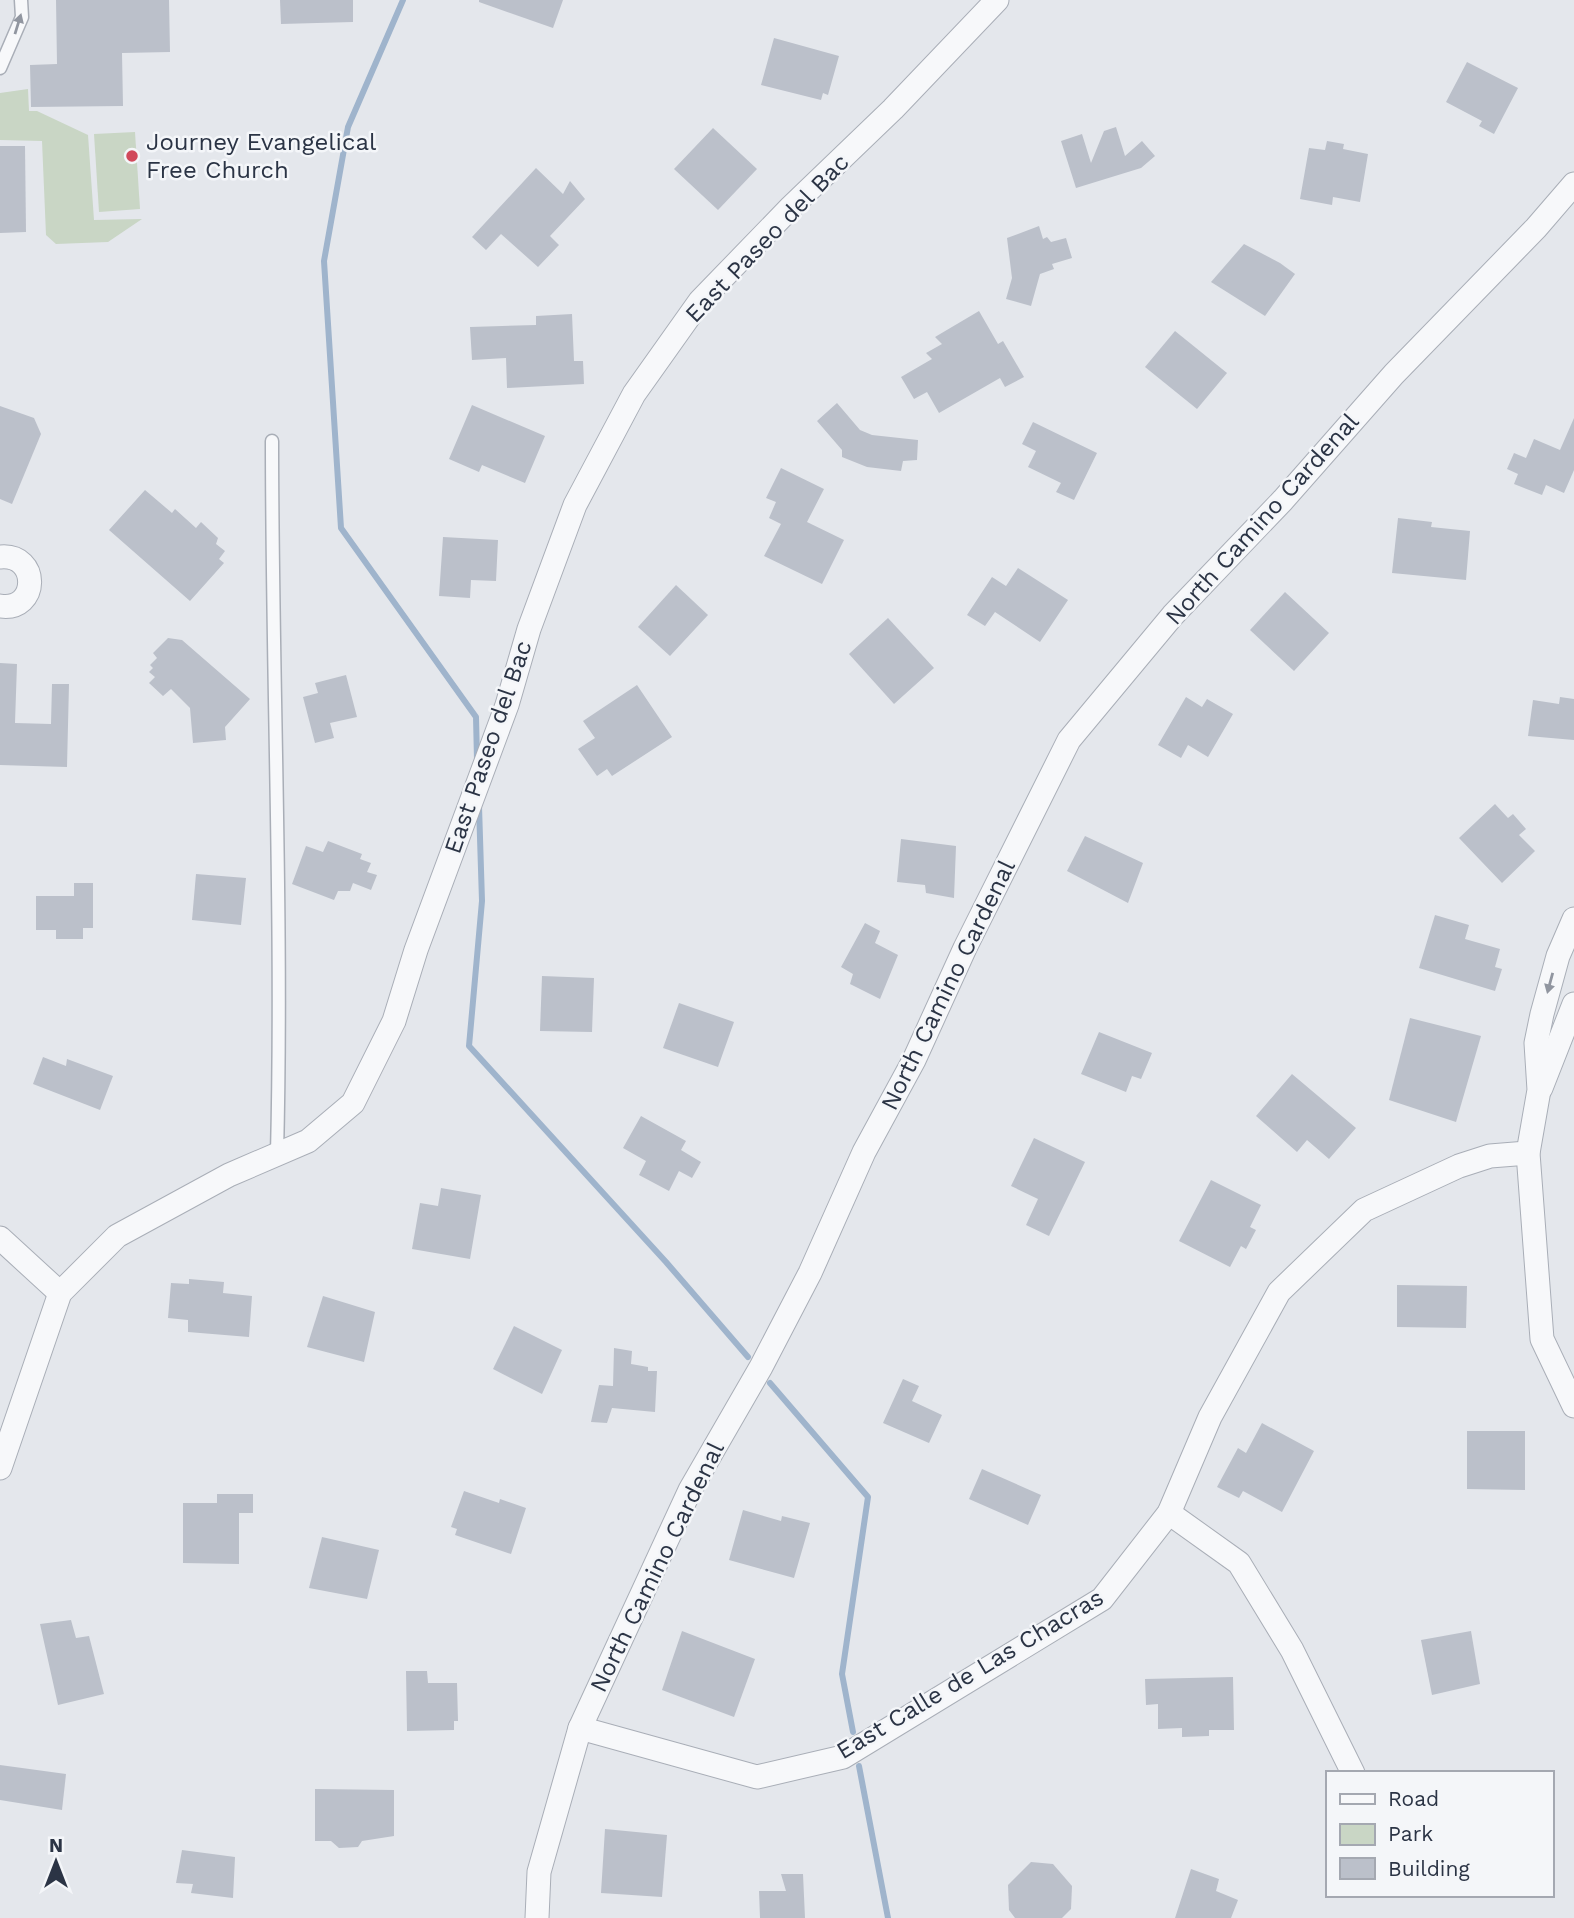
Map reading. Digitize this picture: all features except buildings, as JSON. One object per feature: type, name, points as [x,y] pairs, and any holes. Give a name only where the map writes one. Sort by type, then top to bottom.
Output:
[{"type":"street","name":"East Paseo del Bac","points":[[0,1468],[60,1293],[117,1236],[229,1175],[307,1141],[353,1103],[394,1021],[416,950],[507,705],[529,629],[575,505],[634,394],[700,301],[998,0]]},
{"type":"street","name":"North Camino Cardenal","points":[[537,1918],[539,1872],[580,1728],[690,1490],[761,1367],[810,1273],[864,1152],[914,1060],[965,948],[1069,740],[1173,615],[1283,500],[1394,374],[1536,228],[1574,184]]},
{"type":"street","points":[[0,557],[14,558],[23,564],[30,582],[28,591],[20,602],[13,606],[0,606]]},
{"type":"street","points":[[1574,919],[1558,956],[1536,1043],[1539,1090],[1528,1153],[1542,1339],[1574,1406]]},
{"type":"street","points":[[1539,1090],[1561,1042],[1574,1004]]},
{"type":"street","name":"East Calle de Las Chacras","points":[[580,1728],[757,1777],[843,1757],[1102,1599],[1169,1513],[1210,1417],[1279,1292],[1364,1210],[1459,1166],[1490,1156],[1528,1153]]},
{"type":"street","points":[[0,1238],[60,1293]]},
{"type":"street","points":[[1169,1513],[1239,1563],[1292,1650],[1352,1771]]},
{"type":"lane","points":[[0,68],[22,17],[21,0]]},
{"type":"lane","points":[[272,441],[272,592],[278,867],[277,1154]]},
{"type":"green space","points":[[28,89],[29,111],[37,111],[88,135],[94,220],[142,219],[108,242],[56,244],[46,235],[42,141],[0,140],[0,93]]},
{"type":"green space","points":[[135,132],[140,209],[99,212],[94,134]]},
{"type":"waterway","points":[[403,0],[348,127],[324,261],[341,528],[476,717],[477,760]]},
{"type":"waterway","points":[[479,806],[482,901],[469,1046],[666,1262],[748,1357]]},
{"type":"waterway","points":[[770,1383],[868,1497],[842,1674],[853,1732]]},
{"type":"waterway","points":[[859,1766],[888,1918]]},
{"type":"place","name":"Journey Evangelical Free Church","points":[[132,156]]}]
